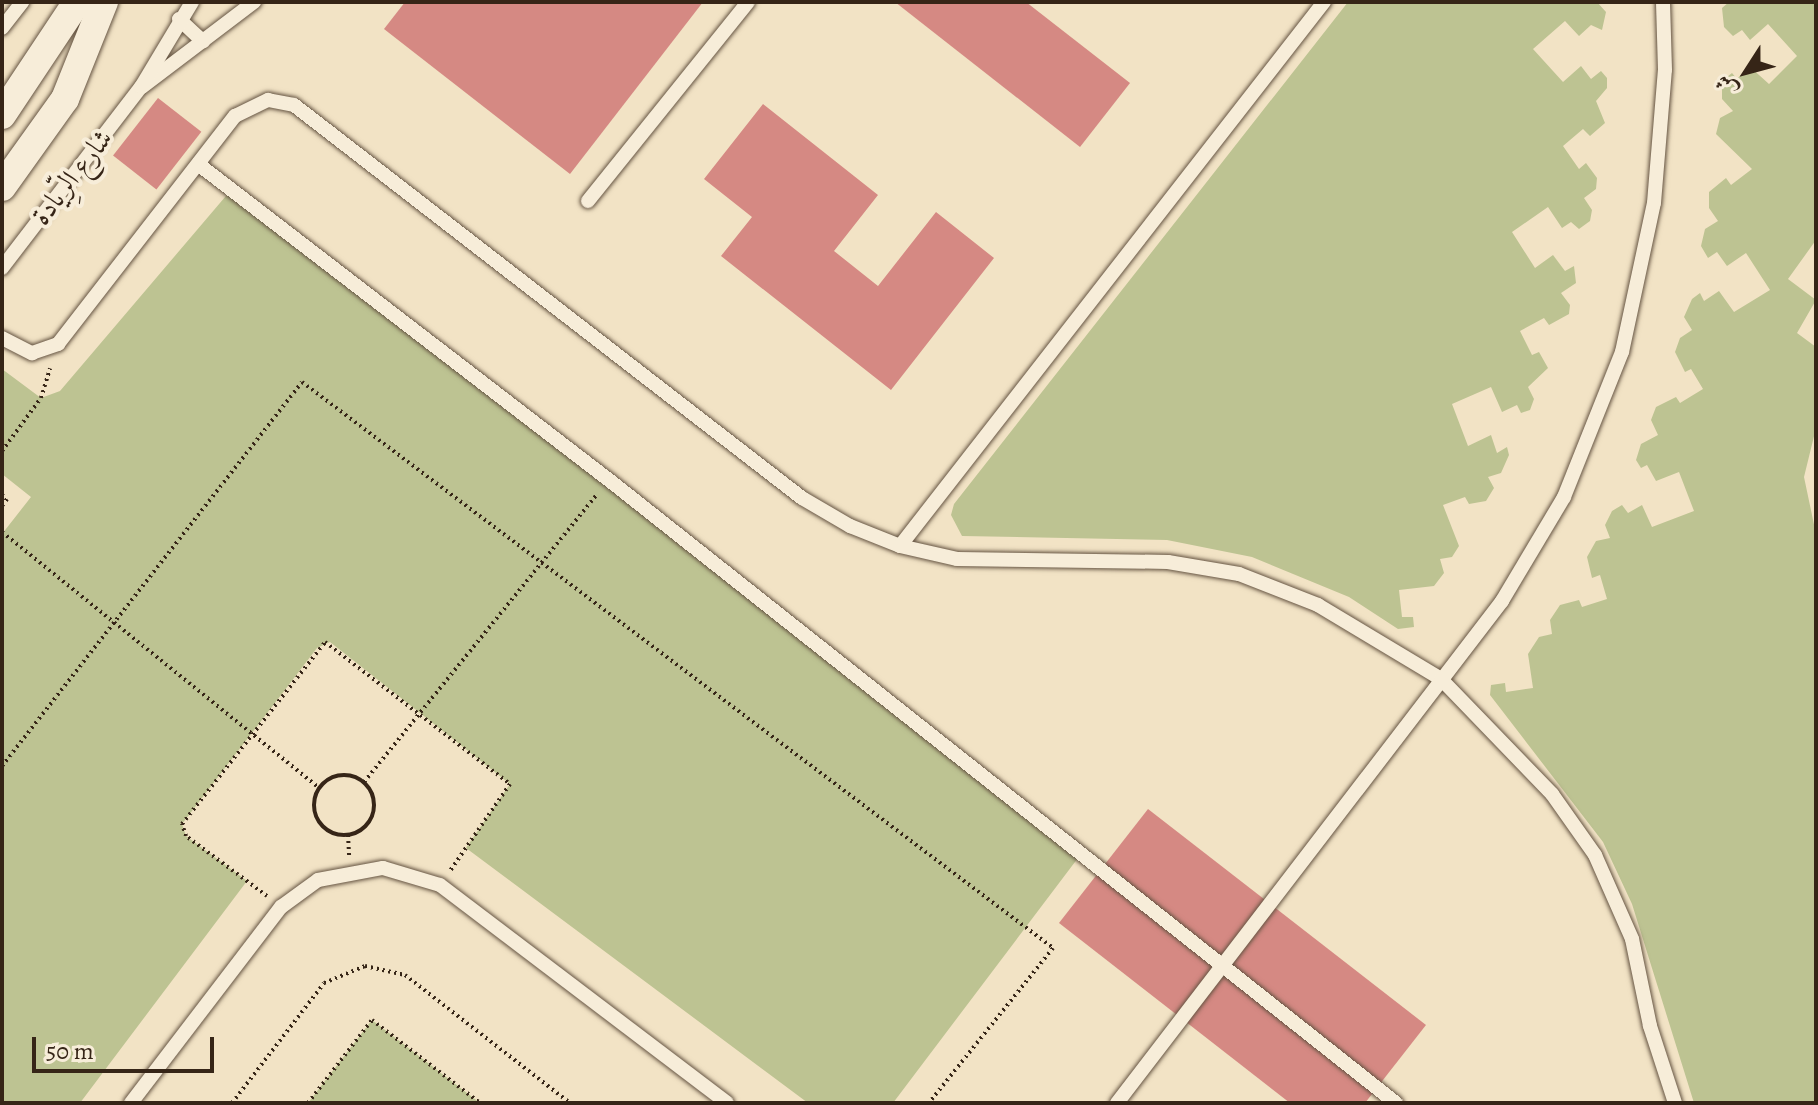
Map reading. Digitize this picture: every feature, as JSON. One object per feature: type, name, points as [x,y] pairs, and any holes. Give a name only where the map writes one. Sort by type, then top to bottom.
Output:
[{"type":"street","points":[[2,115],[77,2]]},
{"type":"street","name":"شارع الرِّيادة","points":[[2,187],[65,99],[104,2]]},
{"type":"lane","points":[[2,28],[22,2]]},
{"type":"lane","name":"شارع الرِّيادة","points":[[2,268],[141,87],[179,19],[192,2]]},
{"type":"lane","name":"شارع الرِّيادة","points":[[141,87],[254,2]]},
{"type":"lane","points":[[588,201],[748,2]]},
{"type":"lane","points":[[900,546],[1324,2]]},
{"type":"lane","points":[[1117,1103],[1502,601],[1564,497],[1622,352],[1654,203],[1665,70],[1663,2]]},
{"type":"lane","points":[[179,19],[203,41]]},
{"type":"lane","points":[[2,338],[32,353],[58,344],[245,108],[268,100],[294,105],[802,498],[900,546],[986,562],[1156,561],[1239,574],[1318,605],[1441,679],[1552,794],[1595,855],[1632,939],[1650,1026],[1675,1103]]},
{"type":"lane","points":[[198,164],[609,480],[1396,1103]]},
{"type":"lane","points":[[131,1103],[281,907],[318,880],[383,868],[440,885],[727,1103]]},
{"type":"path","points":[[2,451],[41,398],[58,344]]},
{"type":"path","points":[[2,766],[302,382],[1053,948],[929,1103]]},
{"type":"path","points":[[364,782],[609,480]]},
{"type":"path","points":[[2,495],[7,499],[2,506]]},
{"type":"path","points":[[2,532],[319,788]]},
{"type":"path","points":[[281,907],[182,828],[251,733],[325,642],[510,784],[440,885]]},
{"type":"path","points":[[340,775],[364,782],[373,797],[373,814],[363,828],[348,835],[331,832],[318,821],[314,805],[319,788],[340,775]]},
{"type":"path","points":[[232,1103],[324,983],[365,966],[405,975],[570,1103]]},
{"type":"path","points":[[308,1103],[372,1020],[480,1103]]},
{"type":"green space","points":[[1348,2],[1597,2],[1606,12],[1602,30],[1591,25],[1579,36],[1565,21],[1533,49],[1563,82],[1581,66],[1591,79],[1601,71],[1607,78],[1607,88],[1596,101],[1605,123],[1590,136],[1583,129],[1563,146],[1579,169],[1586,163],[1597,178],[1596,189],[1584,198],[1592,210],[1590,221],[1579,229],[1571,222],[1562,228],[1548,207],[1512,232],[1535,268],[1553,255],[1565,271],[1574,266],[1576,283],[1561,293],[1570,305],[1569,314],[1549,325],[1544,318],[1520,331],[1532,355],[1539,352],[1548,368],[1528,387],[1534,399],[1530,410],[1521,413],[1517,405],[1502,412],[1491,387],[1452,404],[1468,446],[1491,435],[1497,453],[1507,447],[1509,455],[1501,473],[1488,477],[1494,488],[1486,501],[1469,504],[1465,497],[1443,505],[1459,546],[1452,557],[1440,559],[1444,573],[1434,586],[1399,590],[1402,617],[1413,617],[1414,627],[1398,629],[1349,597],[1252,557],[1167,540],[962,536],[951,515],[954,504]]},
{"type":"green space","points":[[1729,2],[1816,2],[1816,240],[1788,279],[1816,300],[1797,333],[1816,347],[1816,428],[1804,477],[1816,534],[1816,1103],[1694,1103],[1632,904],[1603,842],[1490,695],[1491,685],[1505,683],[1506,692],[1533,688],[1528,654],[1539,637],[1552,634],[1550,620],[1560,605],[1579,600],[1582,607],[1607,599],[1600,575],[1592,578],[1587,557],[1596,541],[1610,538],[1605,525],[1612,511],[1622,505],[1628,513],[1642,505],[1652,527],[1694,511],[1679,472],[1656,481],[1647,465],[1641,468],[1636,460],[1641,444],[1658,435],[1651,420],[1656,407],[1676,397],[1680,403],[1703,389],[1691,369],[1685,372],[1675,352],[1680,338],[1692,330],[1684,317],[1692,299],[1700,293],[1704,301],[1719,291],[1734,312],[1770,290],[1746,253],[1727,266],[1717,252],[1708,258],[1701,246],[1705,229],[1718,221],[1709,208],[1709,192],[1726,178],[1731,185],[1752,169],[1716,134],[1720,118],[1733,111],[1722,99],[1722,81],[1732,73],[1737,79],[1749,66],[1769,84],[1797,56],[1768,24],[1750,40],[1742,30],[1733,36],[1724,27],[1722,8]]},
{"type":"green space","points":[[231,190],[1081,854],[893,1103],[808,1103],[466,848],[510,784],[330,642],[317,648],[182,824],[186,836],[247,881],[80,1103],[2,1103],[2,534],[31,497],[2,474],[2,369],[41,398],[60,391]]},
{"type":"green space","points":[[372,1020],[480,1103],[308,1103]]},
{"type":"building","points":[[405,2],[703,2],[570,174],[384,29]]},
{"type":"building","points":[[895,2],[1026,2],[1130,83],[1080,147]]},
{"type":"building","points":[[158,98],[201,132],[156,189],[113,156]]},
{"type":"building","points":[[763,104],[878,195],[834,251],[878,286],[936,212],[994,258],[891,390],[721,256],[752,217],[704,179]]},
{"type":"building","points":[[1148,809],[1426,1025],[1365,1103],[1290,1103],[1059,923]]}]
